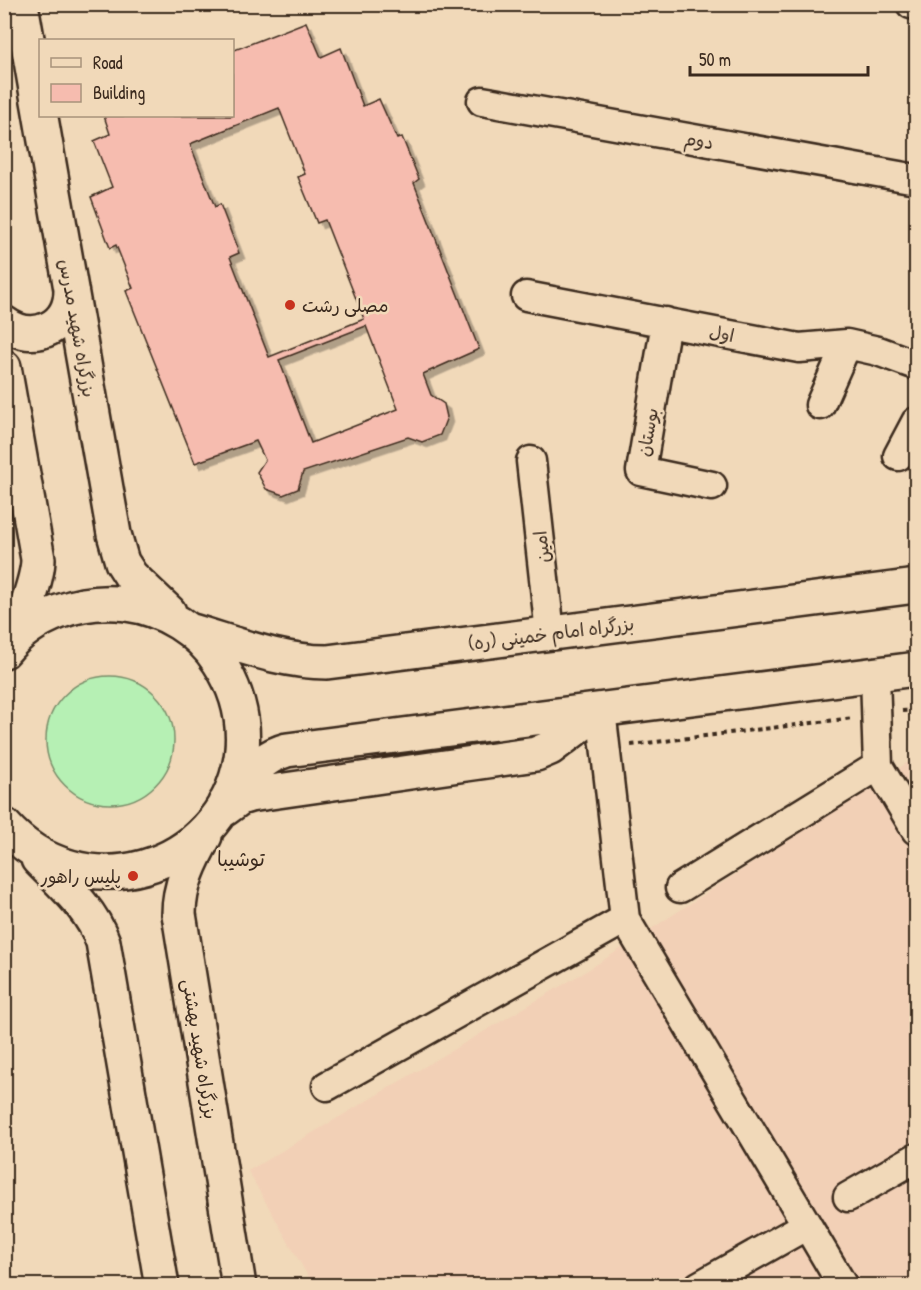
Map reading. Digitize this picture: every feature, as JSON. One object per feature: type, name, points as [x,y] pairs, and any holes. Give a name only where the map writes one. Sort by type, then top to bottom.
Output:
[{"type":"highway","name":"بزرگراه شهید مدرس","points":[[21,4],[39,107]]},
{"type":"highway","name":"بزرگراه شهید مدرس","points":[[41,117],[118,552],[131,576],[208,647],[232,685],[241,716],[242,748],[239,767],[220,812]]},
{"type":"highway","points":[[4,322],[18,331],[32,333],[51,328],[66,313],[71,300],[71,290]]},
{"type":"highway","points":[[4,367],[38,559],[36,579],[18,628],[7,648]]},
{"type":"highway","name":"بزرگراه امام خمینی (ره)","points":[[186,628],[286,658],[327,662],[916,586]]},
{"type":"highway","points":[[7,648],[21,634],[42,619],[66,609],[91,604],[117,603],[136,606],[161,614],[186,628]]},
{"type":"highway","points":[[13,834],[43,857],[73,868],[104,873],[123,872],[154,864],[172,856],[197,838],[220,812],[250,795],[536,754],[550,748],[601,710],[916,669]]},
{"type":"highway","name":"بزرگراه شهید بهشتی","points":[[220,812],[191,862],[184,879],[178,914],[239,1286]]},
{"type":"highway","points":[[13,834],[84,908],[94,922],[103,942],[162,1286]]},
{"type":"lane","points":[[911,4],[916,5]]},
{"type":"lane","name":"دوم","points":[[482,101],[916,179]]},
{"type":"lane","name":"اول","points":[[526,296],[799,348],[847,344],[878,351],[916,365]]},
{"type":"lane","name":"بوستان","points":[[666,322],[641,471],[712,486]]},
{"type":"lane","points":[[820,405],[847,344]]},
{"type":"lane","points":[[898,456],[916,422]]},
{"type":"lane","name":"امین","points":[[531,461],[550,633]]},
{"type":"lane","points":[[876,675],[878,766],[916,830]]},
{"type":"lane","points":[[601,710],[625,919],[843,1286]]},
{"type":"lane","points":[[680,888],[878,766]]},
{"type":"lane","points":[[327,1086],[625,919]]},
{"type":"lane","points":[[848,1197],[916,1158]]},
{"type":"lane","points":[[699,1286],[807,1225]]},
{"type":"shaded area","points":[[916,757],[916,1285],[313,1285],[248,1171],[588,970]]},
{"type":"green space","points":[[110,676],[135,681],[155,695],[169,715],[174,740],[169,765],[155,785],[135,799],[110,804],[85,799],[65,785],[51,765],[46,740],[51,715],[65,695],[85,681]]},
{"type":"building","points":[[306,22],[321,57],[341,48],[363,106],[379,99],[397,139],[402,137],[419,179],[414,183],[479,349],[423,374],[431,395],[444,404],[447,417],[440,435],[422,442],[408,437],[303,472],[298,489],[283,495],[266,489],[257,472],[265,460],[256,441],[195,463],[126,291],[133,288],[116,245],[110,248],[91,197],[112,187],[94,141],[110,134],[104,117],[234,117],[234,50]],"holes":[[[279,108],[305,174],[298,177],[317,223],[325,220],[364,319],[269,357],[230,257],[239,253],[220,204],[215,207],[190,144]],[[366,326],[398,409],[311,443],[279,360]]]},
{"type":"place","name":"مصلی رشت","points":[[290,305]]},
{"type":"place","name":"پلیس راهور","points":[[133,876]]},
{"type":"district","name":"توشیبا","points":[[241,858]]}]
